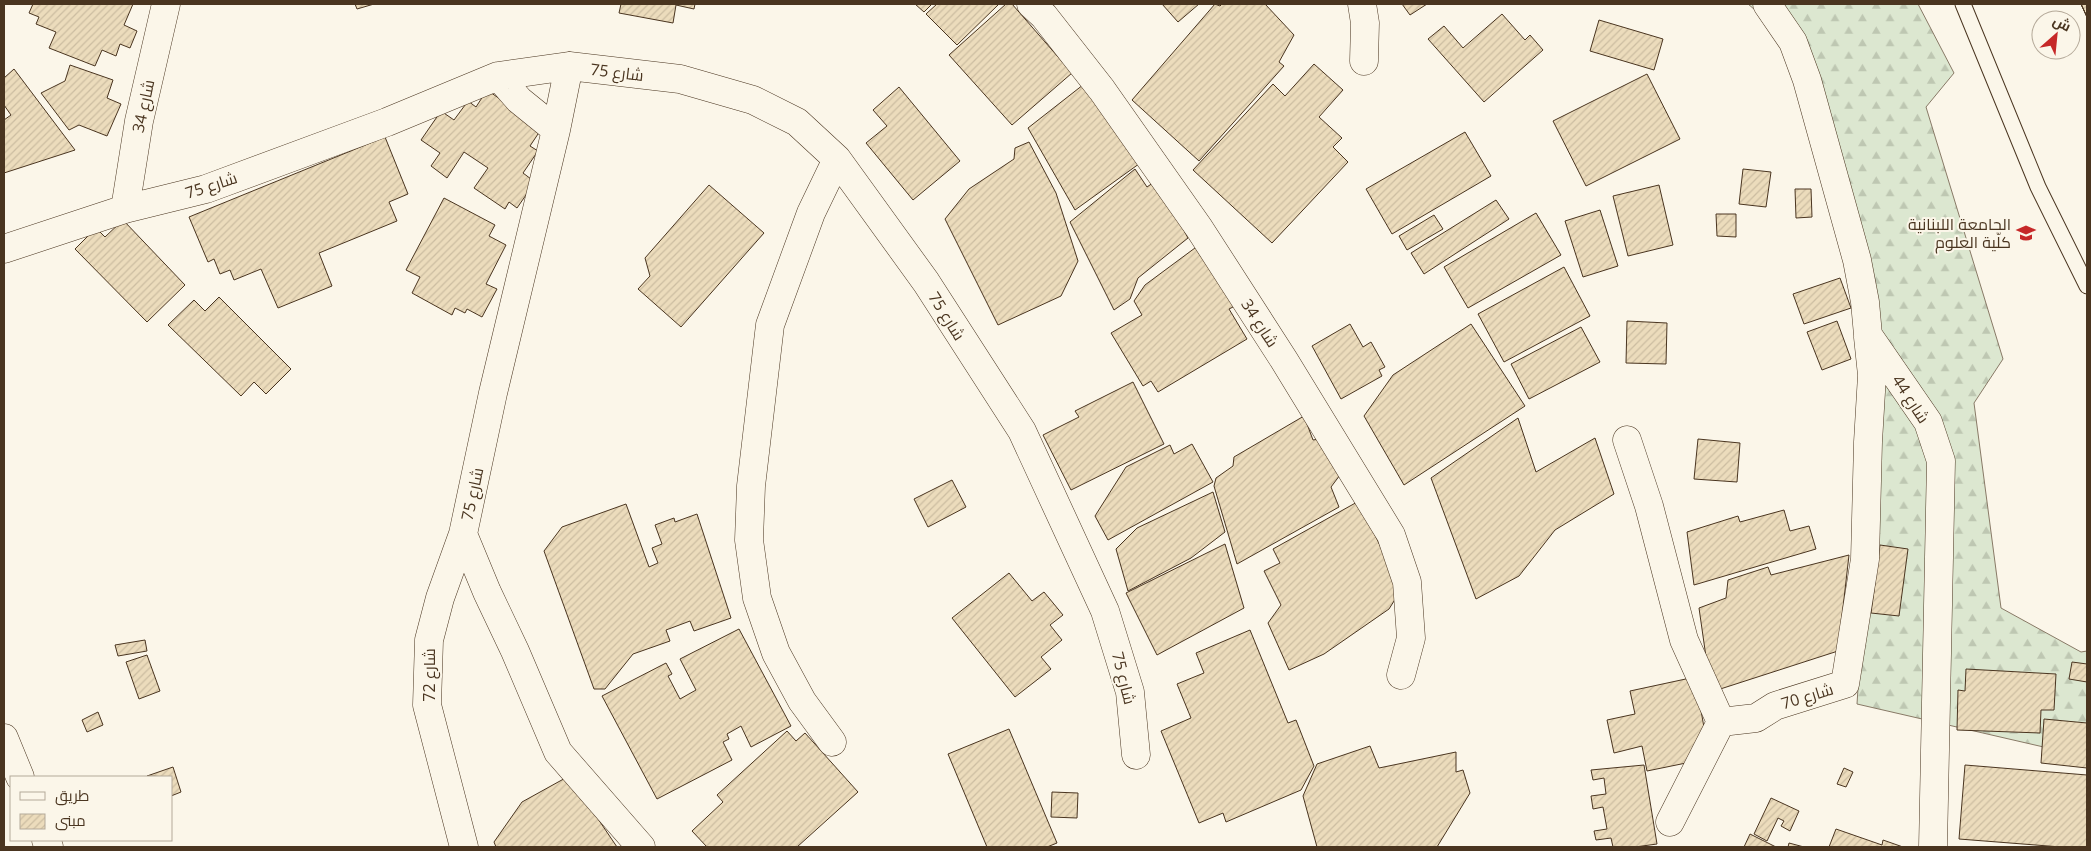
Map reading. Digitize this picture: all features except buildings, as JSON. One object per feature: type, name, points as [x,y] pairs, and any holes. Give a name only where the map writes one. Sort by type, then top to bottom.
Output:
[{"type":"street","name":"شارع 34","points":[[125,209],[139,121],[166,4]]},
{"type":"street","name":"شارع 34","points":[[1031,4],[1044,16],[1102,90],[1199,228],[1284,360],[1391,535],[1407,582],[1411,638],[1401,675]]},
{"type":"street","points":[[1362,4],[1365,23],[1364,61]]},
{"type":"street","name":"شارع 44","points":[[1767,4],[1793,42],[1807,80],[1857,260],[1865,302],[1868,335],[1928,422],[1941,461],[1933,847]]},
{"type":"street","name":"شارع 75","points":[[4,249],[125,209],[206,189],[387,122],[498,76],[569,66],[680,79],[753,100],[797,122],[837,159],[926,282],[1022,431],[1105,611],[1130,692],[1136,755]]},
{"type":"street","name":"شارع 75","points":[[569,66],[463,534],[558,752],[641,847]]},
{"type":"street","points":[[498,76],[519,100],[556,130]]},
{"type":"street","points":[[832,742],[802,701],[776,653],[758,598],[748,540],[751,486],[770,325],[811,214],[837,159]]},
{"type":"street","name":"شارع 70","points":[[1721,722],[1756,718],[1775,706],[1845,684],[1866,559],[1868,442],[1872,375],[1868,335]]},
{"type":"street","points":[[1626,440],[1650,506],[1684,640],[1721,722],[1670,822]]},
{"type":"street","name":"شارع 72","points":[[463,534],[440,598],[429,640],[427,705],[464,847]]},
{"type":"street","points":[[4,738],[20,776]]},
{"type":"lane","points":[[1963,4],[2038,187],[2087,286]]},
{"type":"green space","points":[[1748,4],[1918,4],[1954,73],[1926,107],[2003,359],[1974,403],[2001,608],[2081,652],[2087,651],[2087,757],[1857,704],[1881,331],[1793,42]]},
{"type":"place","name":"الجامعة اللبنانية كلّية العلوم","points":[[2026,233]]}]
